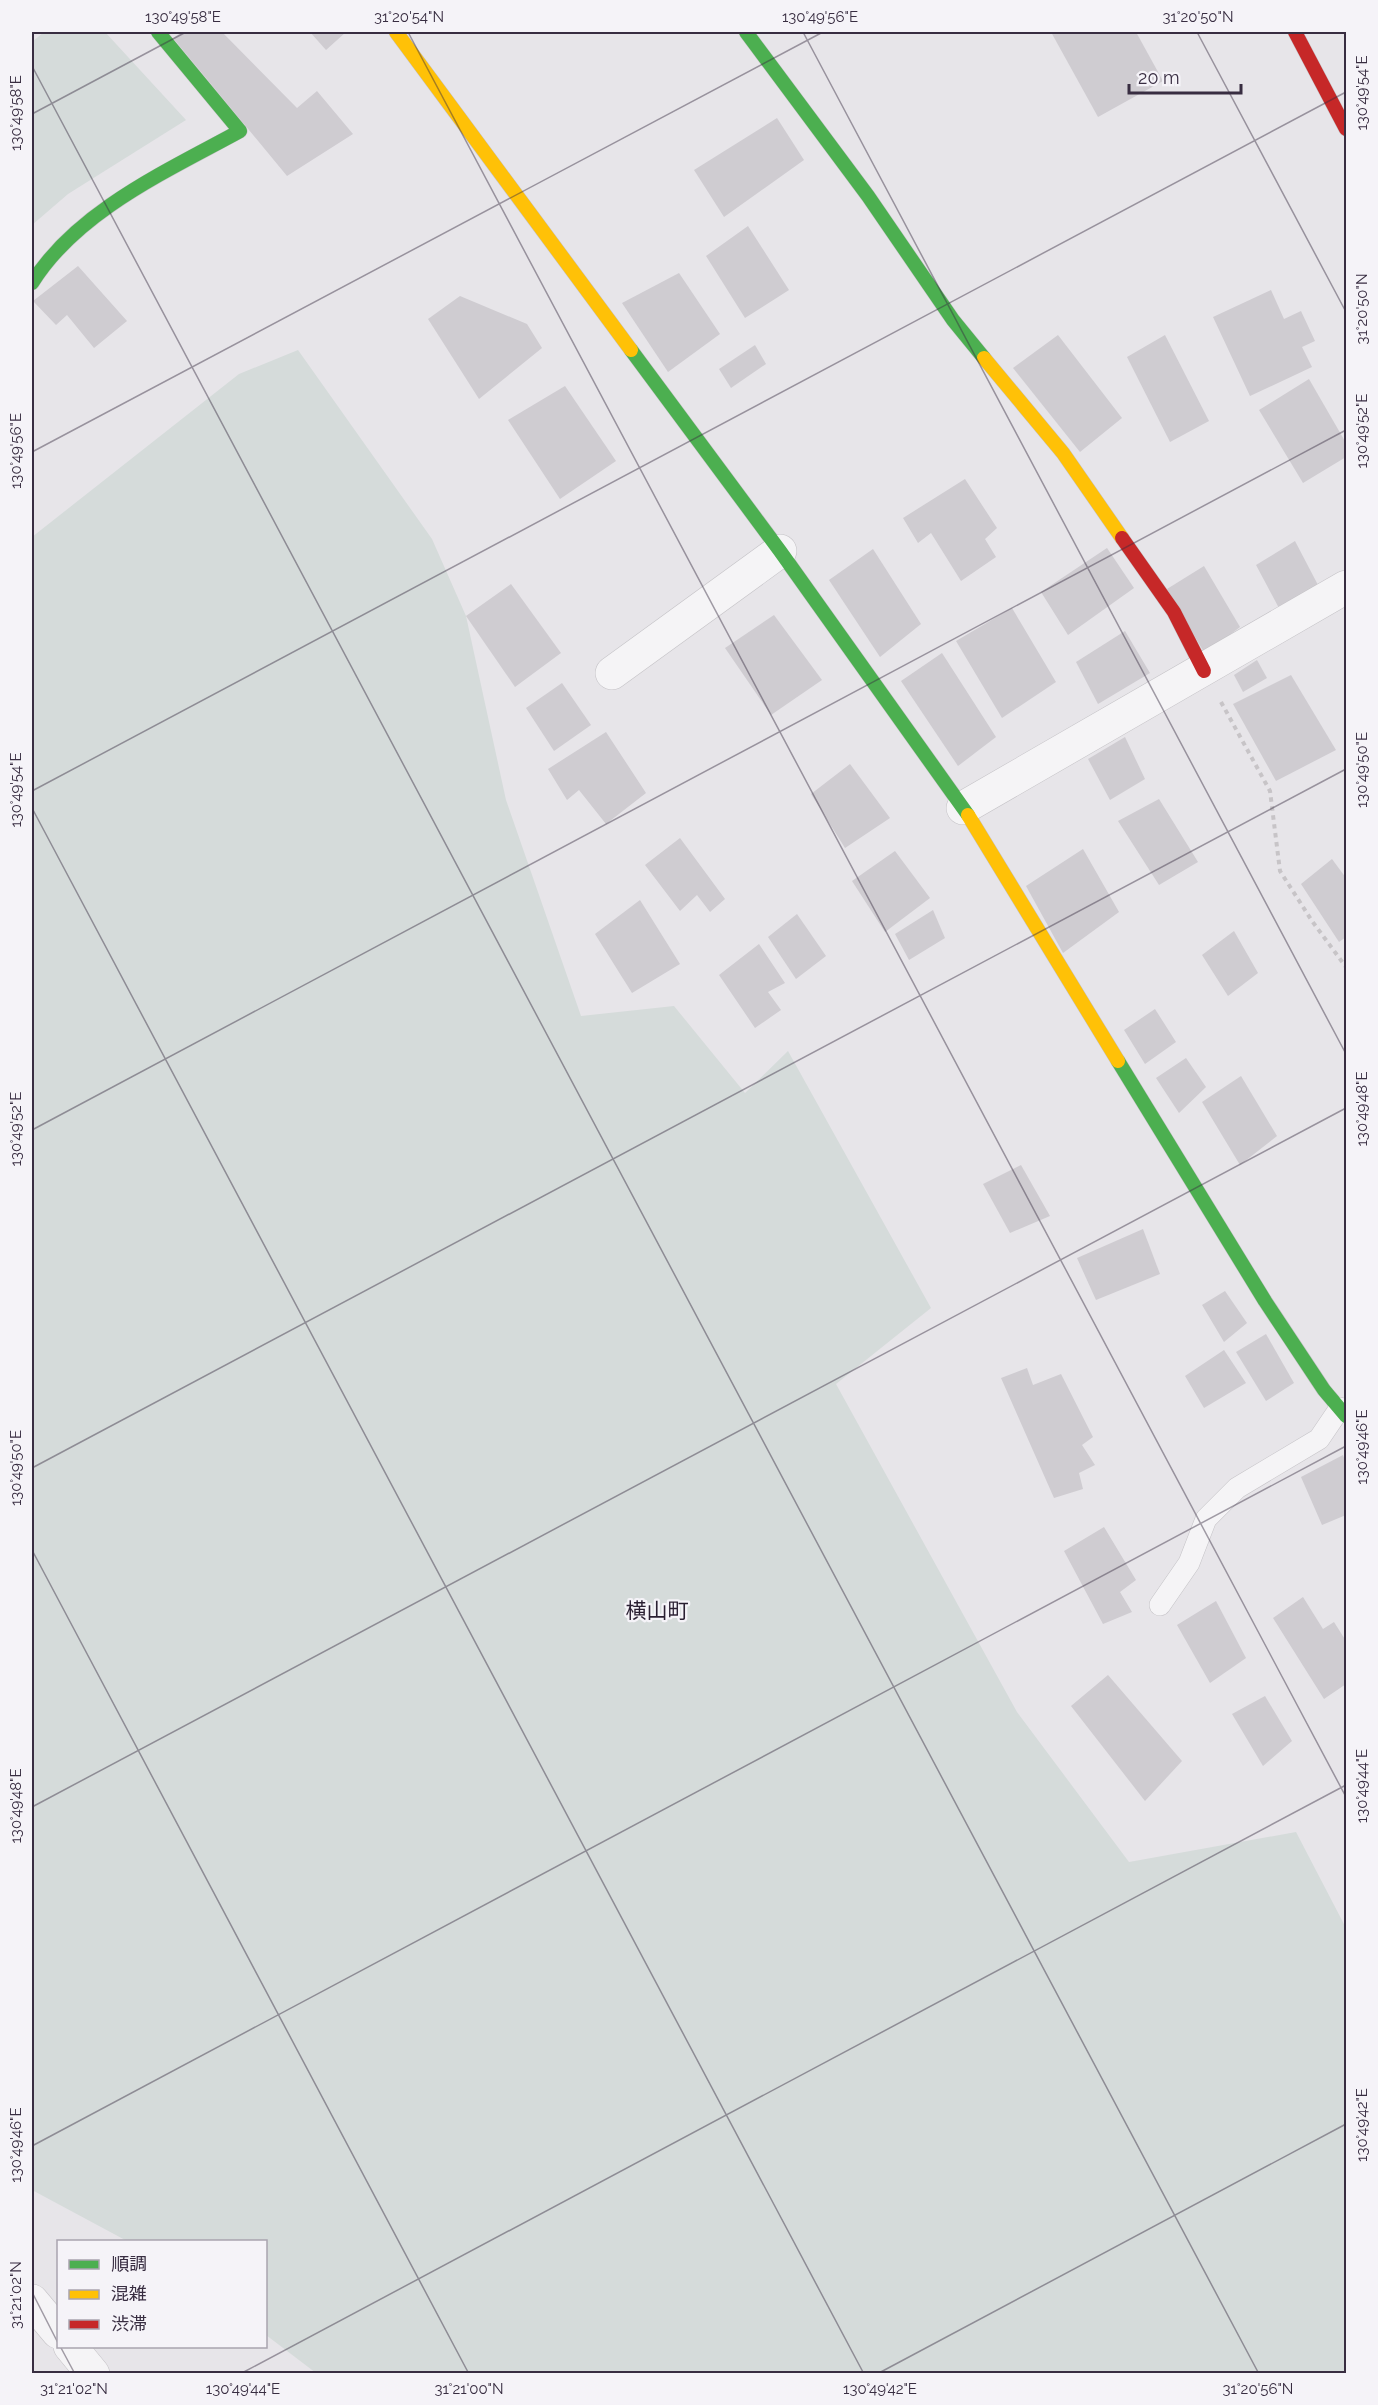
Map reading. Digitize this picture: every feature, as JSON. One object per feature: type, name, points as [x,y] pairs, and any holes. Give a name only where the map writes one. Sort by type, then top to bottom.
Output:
[{"type":"street","points":[[32,283],[37,269],[80,229],[149,182],[240,131],[158,32]]},
{"type":"street","points":[[396,32],[780,551],[963,808],[1265,1301],[1324,1390],[1343,1412]]},
{"type":"street","points":[[746,32],[868,196],[953,320],[1063,453],[1174,612],[1204,671]]},
{"type":"street","points":[[1295,32],[1347,129]]},
{"type":"street","points":[[612,673],[780,551]]},
{"type":"street","points":[[963,808],[1204,671],[1347,586]]},
{"type":"street","points":[[32,2301],[57,2331]]},
{"type":"street","points":[[72,2348],[93,2373]]},
{"type":"lane","points":[[1160,1605],[1189,1563],[1206,1519],[1238,1488],[1318,1439],[1343,1412]]},
{"type":"path","points":[[1204,671],[1270,791],[1280,871],[1312,921],[1347,967]]},
{"type":"shaded area","points":[[44,32],[105,32],[186,120],[68,194],[32,225],[32,42]]},
{"type":"shaded area","points":[[298,350],[432,539],[466,616],[506,800],[581,1016],[674,1006],[745,1093],[788,1051],[931,1308],[836,1384],[1017,1712],[1129,1862],[1296,1832],[1346,1928],[1346,2373],[316,2373],[267,2336],[267,2240],[125,2240],[32,2190],[32,537],[239,374]]},
{"type":"building","points":[[182,32],[222,32],[297,108],[317,91],[353,134],[287,176],[173,38]]},
{"type":"building","points":[[310,32],[346,32],[326,50]]},
{"type":"building","points":[[1051,32],[1136,32],[1163,81],[1098,117]]},
{"type":"building","points":[[777,118],[804,160],[724,217],[694,170]]},
{"type":"building","points":[[748,226],[789,290],[745,318],[706,256]]},
{"type":"building","points":[[78,266],[127,321],[94,348],[67,315],[56,325],[33,301]]},
{"type":"building","points":[[679,273],[720,334],[668,372],[622,303]]},
{"type":"building","points":[[1271,290],[1284,319],[1301,311],[1315,341],[1302,347],[1312,367],[1250,396],[1213,317]]},
{"type":"building","points":[[460,296],[527,324],[542,348],[479,399],[428,319]]},
{"type":"building","points":[[1058,335],[1122,418],[1080,452],[1013,368]]},
{"type":"building","points":[[1165,335],[1209,421],[1170,442],[1127,357]]},
{"type":"building","points":[[755,345],[766,364],[731,388],[719,369]]},
{"type":"building","points":[[1309,379],[1346,443],[1346,457],[1303,483],[1259,410]]},
{"type":"building","points":[[565,386],[616,461],[560,499],[508,420]]},
{"type":"building","points":[[965,479],[997,528],[985,539],[996,557],[961,581],[931,533],[918,543],[903,518]]},
{"type":"building","points":[[1295,541],[1318,585],[1280,610],[1256,565]]},
{"type":"building","points":[[1107,548],[1134,588],[1068,635],[1041,592]]},
{"type":"building","points":[[873,549],[921,624],[880,657],[829,580]]},
{"type":"building","points":[[1204,566],[1240,627],[1205,654],[1167,589]]},
{"type":"building","points":[[511,584],[561,653],[515,687],[466,616]]},
{"type":"building","points":[[1012,608],[1056,682],[1002,718],[956,641]]},
{"type":"building","points":[[774,615],[822,680],[771,715],[725,648]]},
{"type":"building","points":[[1125,631],[1150,673],[1098,704],[1076,662]]},
{"type":"building","points":[[942,653],[996,737],[958,766],[901,681]]},
{"type":"building","points":[[1257,660],[1267,678],[1243,692],[1234,675]]},
{"type":"building","points":[[1291,675],[1336,750],[1276,781],[1233,704]]},
{"type":"building","points":[[562,683],[591,725],[554,751],[526,708]]},
{"type":"building","points":[[606,732],[646,793],[606,824],[579,790],[567,800],[548,769]]},
{"type":"building","points":[[1125,737],[1145,779],[1110,800],[1088,759]]},
{"type":"building","points":[[850,764],[890,818],[845,848],[811,794]]},
{"type":"building","points":[[1159,799],[1198,862],[1159,885],[1118,821]]},
{"type":"building","points":[[680,838],[725,899],[710,912],[697,895],[680,911],[645,865]]},
{"type":"building","points":[[1083,849],[1119,912],[1063,953],[1026,886]]},
{"type":"building","points":[[895,851],[930,898],[885,932],[852,881]]},
{"type":"building","points":[[1332,859],[1346,878],[1346,937],[1339,942],[1301,884]]},
{"type":"building","points":[[640,900],[680,964],[632,993],[595,934]]},
{"type":"building","points":[[933,910],[945,938],[909,960],[895,934]]},
{"type":"building","points":[[797,914],[826,956],[796,979],[768,937]]},
{"type":"building","points":[[1234,931],[1258,973],[1228,996],[1202,955]]},
{"type":"building","points":[[759,944],[785,983],[768,992],[781,1010],[755,1028],[719,975]]},
{"type":"building","points":[[1155,1009],[1176,1042],[1145,1064],[1124,1030]]},
{"type":"building","points":[[1186,1058],[1206,1087],[1179,1113],[1156,1078]]},
{"type":"building","points":[[1241,1076],[1277,1136],[1240,1165],[1202,1102]]},
{"type":"building","points":[[1021,1165],[1050,1216],[1010,1233],[983,1184]]},
{"type":"building","points":[[1143,1229],[1160,1274],[1096,1300],[1077,1258]]},
{"type":"building","points":[[1225,1291],[1247,1323],[1224,1342],[1202,1305]]},
{"type":"building","points":[[1266,1334],[1294,1383],[1266,1401],[1236,1352]]},
{"type":"building","points":[[1224,1350],[1246,1383],[1204,1408],[1185,1376]]},
{"type":"building","points":[[1027,1368],[1033,1385],[1061,1374],[1093,1437],[1082,1445],[1095,1465],[1079,1473],[1083,1489],[1054,1498],[1001,1378]]},
{"type":"building","points":[[1343,1455],[1346,1463],[1346,1515],[1322,1525],[1301,1477]]},
{"type":"building","points":[[1104,1527],[1136,1580],[1120,1592],[1132,1612],[1103,1624],[1064,1551]]},
{"type":"building","points":[[1303,1597],[1323,1629],[1334,1622],[1346,1641],[1346,1684],[1324,1699],[1273,1618]]},
{"type":"building","points":[[1216,1601],[1246,1658],[1210,1683],[1177,1625]]},
{"type":"building","points":[[1108,1675],[1182,1761],[1145,1801],[1071,1706]]},
{"type":"building","points":[[1265,1696],[1292,1741],[1263,1766],[1232,1714]]},
{"type":"traffic: fast","points":[[32,283],[51,257],[73,234],[98,214],[154,178],[240,131],[158,32]]},
{"type":"traffic: fast","points":[[746,32],[868,196],[953,320],[984,358]]},
{"type":"traffic: fast","points":[[631,350],[780,551],[968,815]]},
{"type":"traffic: fast","points":[[1118,1061],[1265,1301],[1324,1390],[1346,1416]]},
{"type":"traffic: slow","points":[[396,32],[631,350]]},
{"type":"traffic: slow","points":[[984,358],[1063,453],[1122,538]]},
{"type":"traffic: slow","points":[[968,815],[1118,1061]]},
{"type":"traffic: jam","points":[[1295,32],[1346,129]]},
{"type":"traffic: jam","points":[[1122,538],[1174,612],[1204,671]]},
{"type":"district","name":"横山町","points":[[657,1610]]}]
